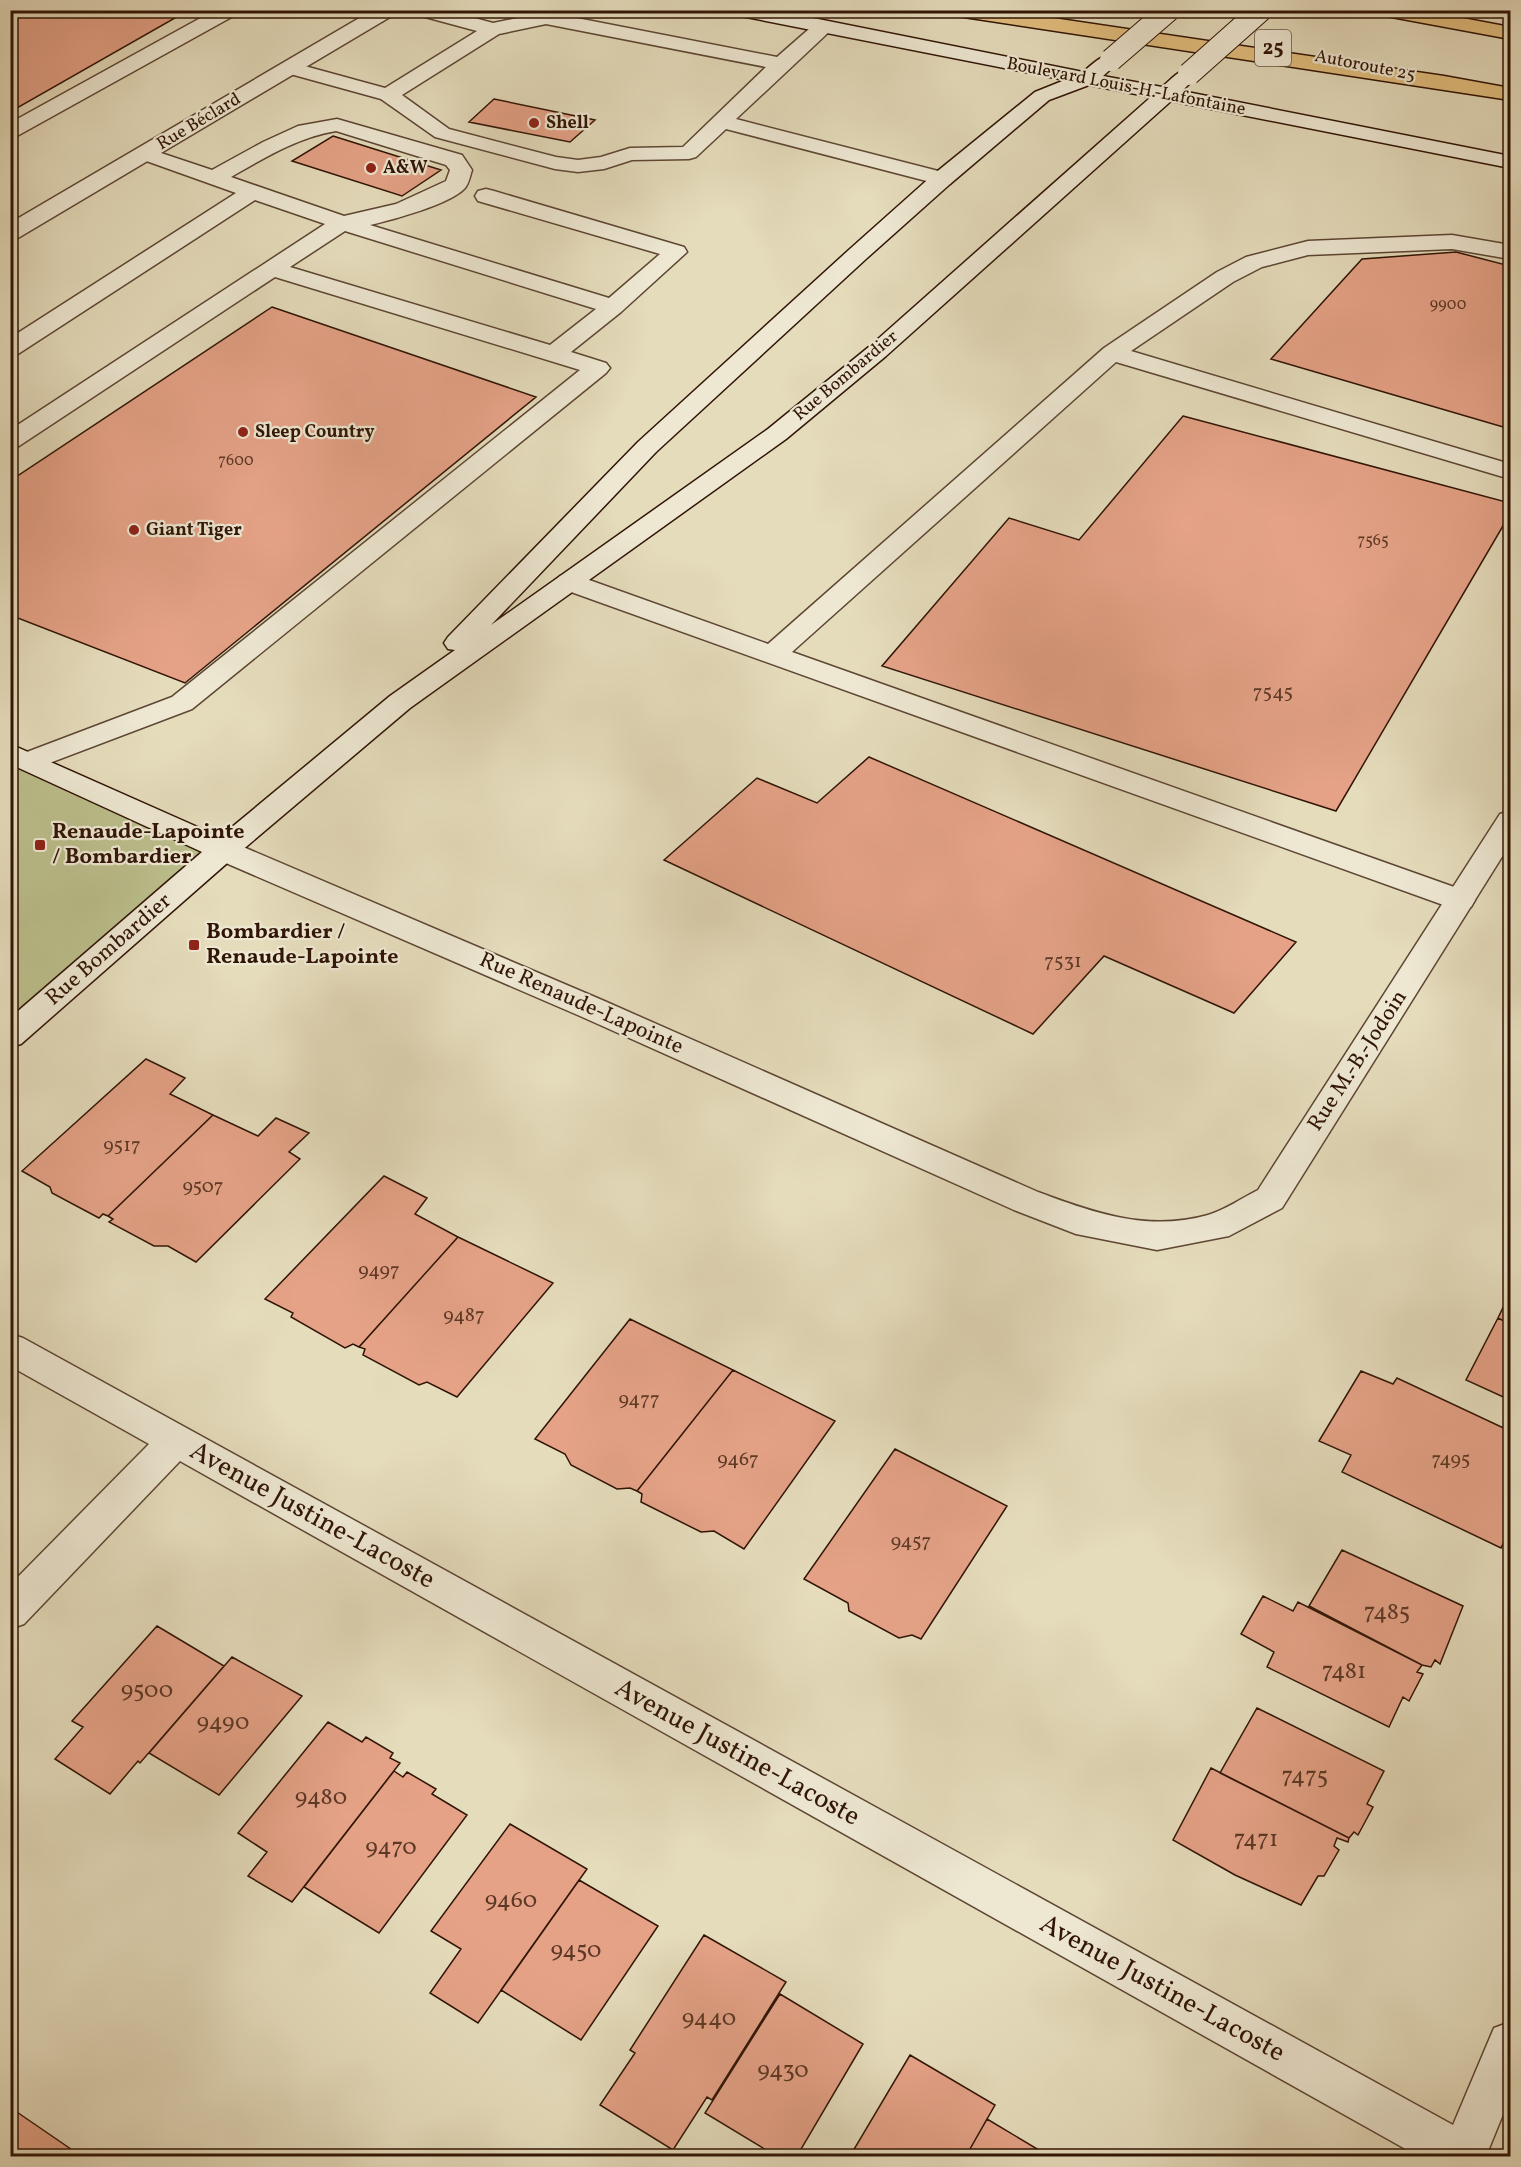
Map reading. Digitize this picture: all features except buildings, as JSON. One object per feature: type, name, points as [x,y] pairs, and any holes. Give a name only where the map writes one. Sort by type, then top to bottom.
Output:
[{"type":"highway","points":[[957,10],[1466,86]]},
{"type":"highway","name":"Autoroute 25","points":[[1079,10],[1510,94]]},
{"type":"highway","points":[[1386,10],[1510,33]]},
{"type":"highway","points":[[1442,10],[1510,25]]},
{"type":"street","points":[[10,132],[230,10]]},
{"type":"street","points":[[354,10],[382,14]]},
{"type":"street","points":[[421,10],[493,29]]},
{"type":"street","name":"Boulevard Louis-H.-Lafontaine","points":[[741,10],[1510,162]]},
{"type":"street","name":"Rue Bombardier","points":[[400,702],[647,447],[942,179],[1042,96],[1086,79],[1169,10]]},
{"type":"street","name":"Rue Bombardier","points":[[10,1036],[223,850],[400,702],[777,434],[878,351],[1261,10]]},
{"type":"street","name":"Rue Béclard","points":[[11,232],[382,14]]},
{"type":"street","points":[[388,95],[493,29],[551,14],[781,64]]},
{"type":"street","points":[[290,68],[388,95],[441,133],[555,163],[578,166],[604,163],[630,154],[689,153],[824,26]]},
{"type":"street","points":[[723,122],[942,179]]},
{"type":"street","points":[[10,441],[342,223],[380,218],[427,202],[456,185],[461,170],[454,160],[337,125],[305,130],[270,146],[214,178]]},
{"type":"street","points":[[145,154],[342,223],[613,307]]},
{"type":"street","points":[[10,349],[252,192]]},
{"type":"street","points":[[486,196],[676,252],[554,354]]},
{"type":"street","points":[[772,654],[1112,353],[1225,277],[1254,262],[1308,248],[1433,242],[1510,252]]},
{"type":"street","points":[[20,757],[182,703],[598,368],[272,269]]},
{"type":"street","points":[[1112,353],[1510,472]]},
{"type":"street","points":[[569,582],[1460,900]]},
{"type":"street","name":"Rue Renaude-Lapointe","points":[[20,757],[223,850],[591,1008],[1026,1201],[1088,1225],[1157,1237]]},
{"type":"street","name":"Rue M.-B.-Jodoin","points":[[1157,1237],[1217,1227],[1270,1199],[1510,821]]},
{"type":"street","name":"Avenue Justine-Lacoste","points":[[10,1348],[1463,2157]]},
{"type":"street","points":[[10,1612],[176,1441]]},
{"type":"street","points":[[1463,2157],[1510,2044]]},
{"type":"green space","points":[[11,755],[223,850],[11,1035]]},
{"type":"place","name":"Shell","points":[[534,123]]},
{"type":"place","name":"A&W","points":[[371,168]]},
{"type":"place","name":"Sleep Country","points":[[243,432]]},
{"type":"place","name":"Giant Tiger","points":[[134,530]]},
{"type":"place","name":"Renaude-Lapointe / Bombardier","points":[[40,845]]},
{"type":"place","name":"Bombardier / Renaude-Lapointe","points":[[194,945]]}]
